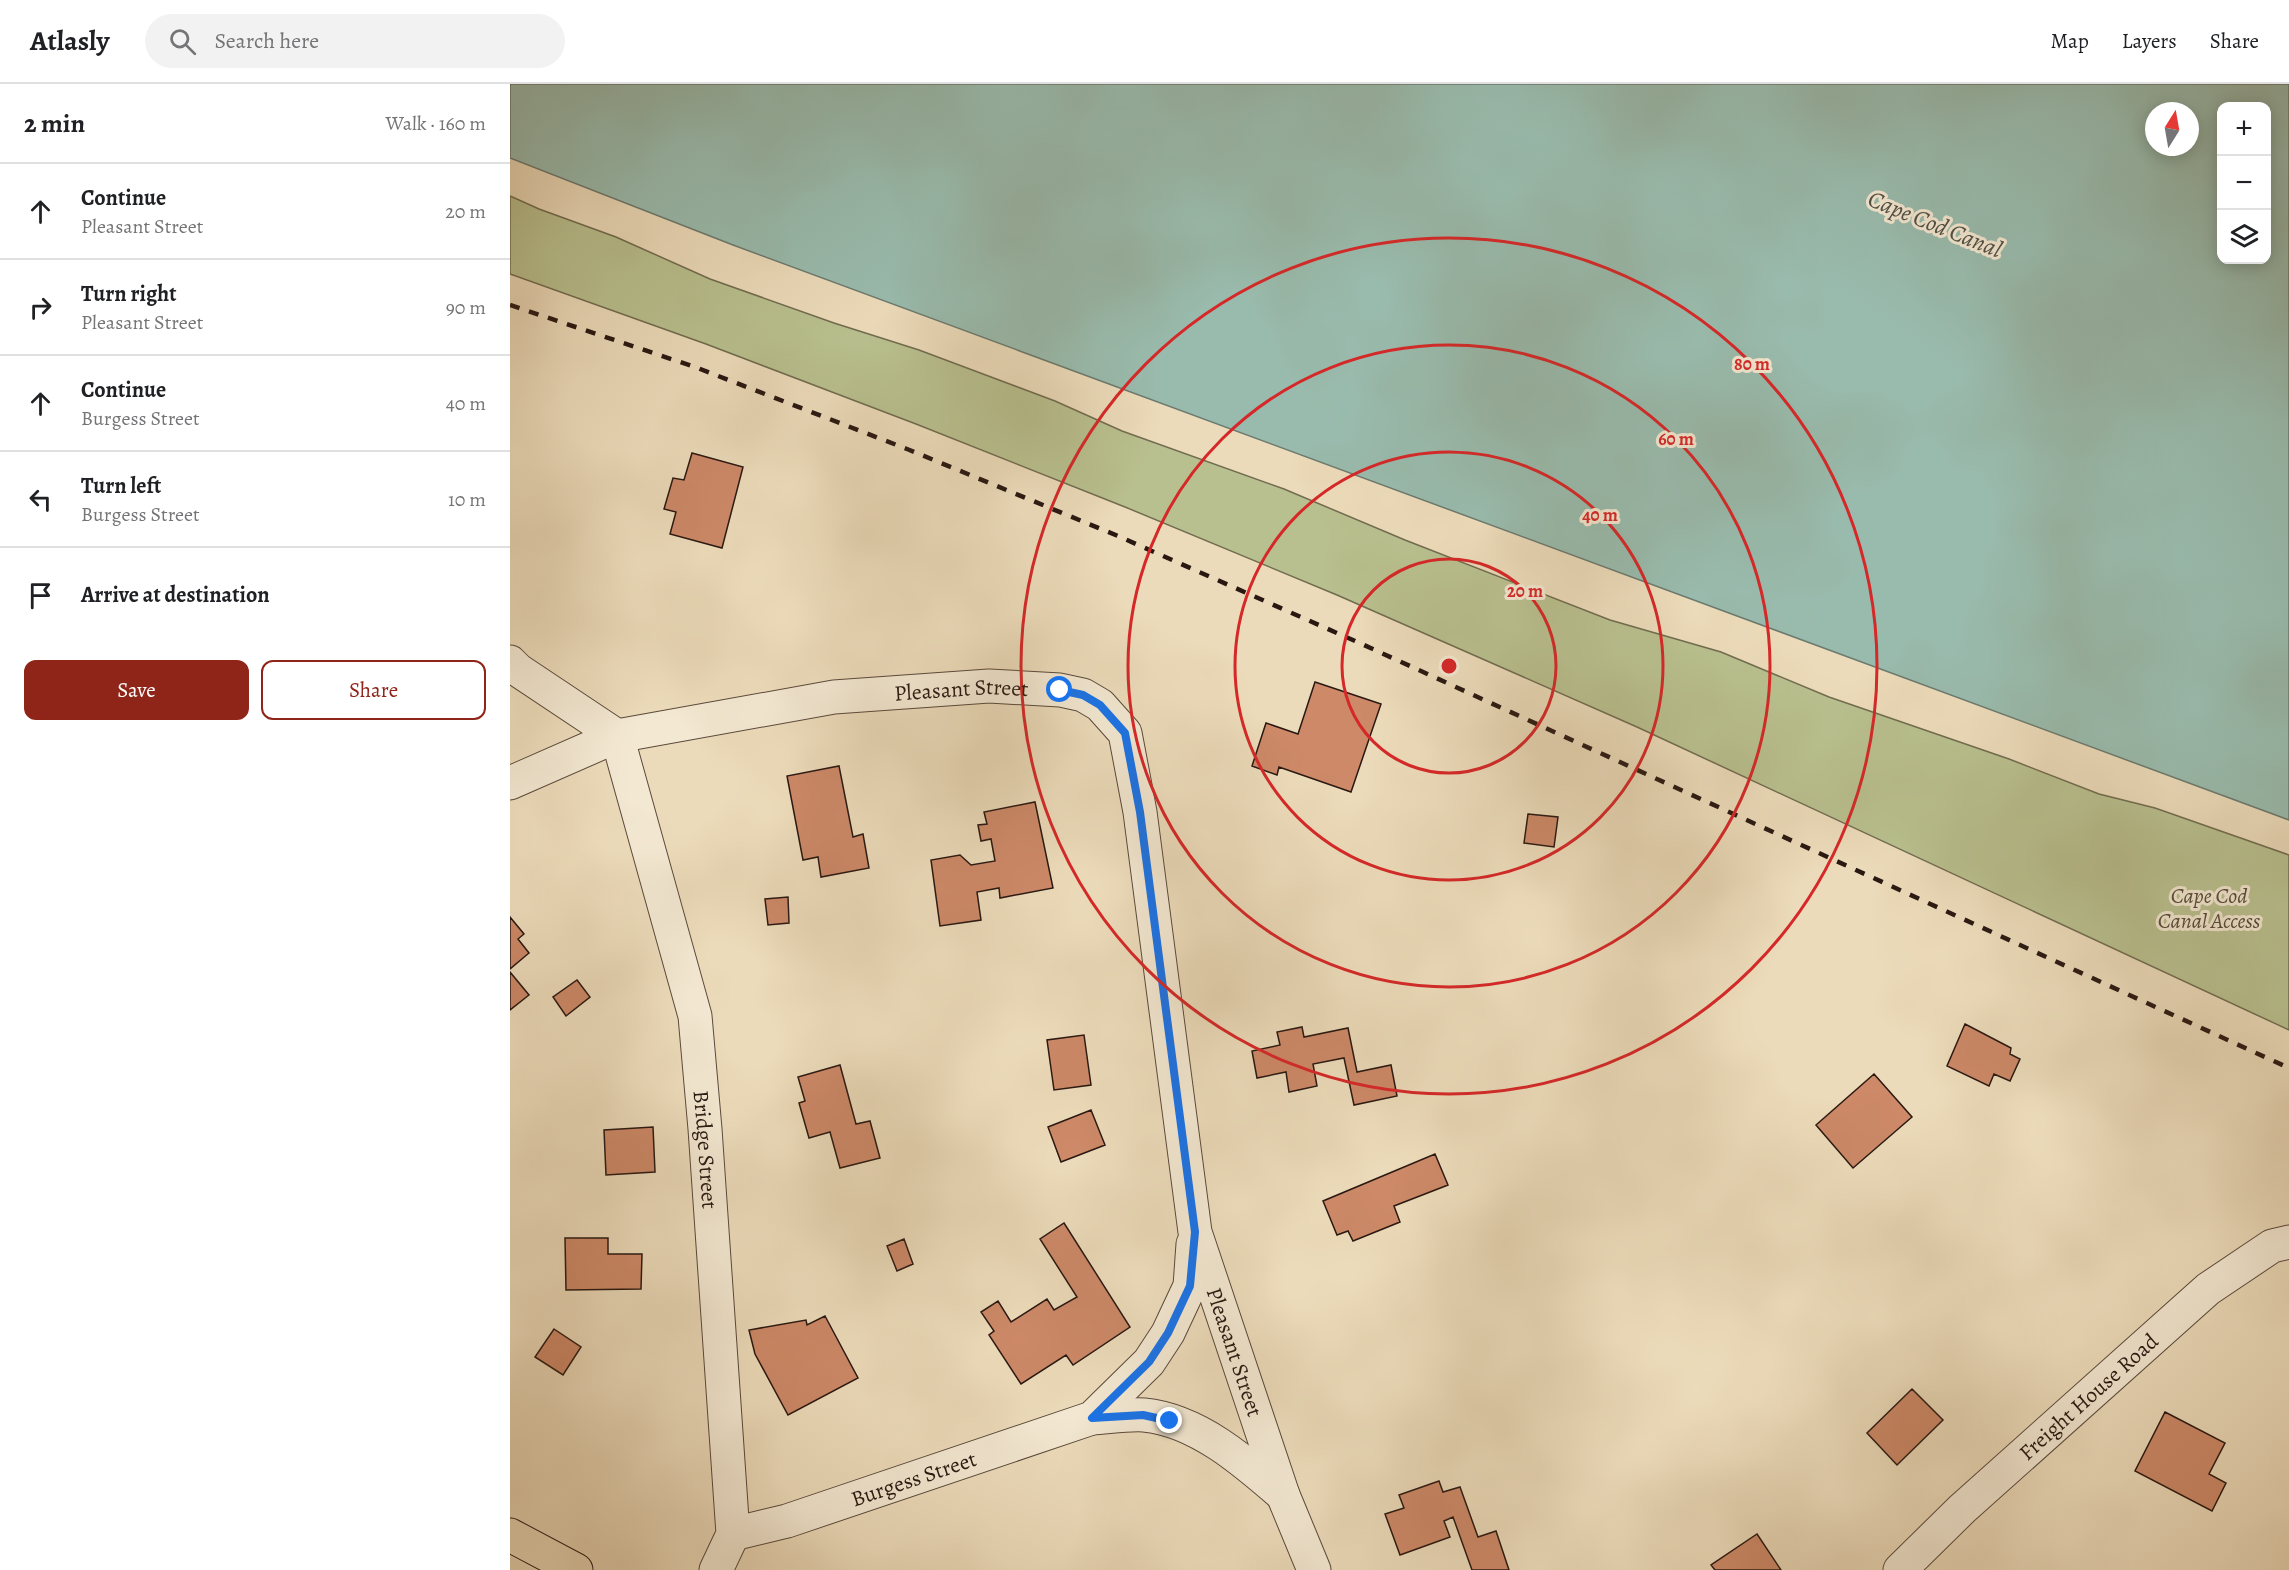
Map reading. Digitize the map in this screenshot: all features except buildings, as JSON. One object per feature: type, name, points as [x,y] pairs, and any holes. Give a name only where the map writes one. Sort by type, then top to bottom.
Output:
[{"type":"main road","points":[[510,1535],[556,1565]]},
{"type":"street","points":[[510,662],[518,670],[617,736]]},
{"type":"street","name":"Pleasant Street","points":[[510,783],[617,736],[834,697],[989,686],[1060,690],[1083,695],[1100,705],[1125,733],[1140,812],[1195,1232],[1282,1495],[1314,1570]]},
{"type":"street","name":"Bridge Street","points":[[617,736],[694,1016],[705,1129],[733,1534],[716,1570]]},
{"type":"street","name":"Burgess Street","points":[[1092,1418],[1149,1362],[1168,1333],[1190,1286],[1195,1232]]},
{"type":"street","name":"Freight House Road","points":[[1900,1570],[1962,1509],[2208,1289],[2272,1246],[2289,1242]]},
{"type":"street","name":"Burgess Street","points":[[733,1534],[787,1521],[1092,1418],[1143,1415],[1192,1429],[1257,1472],[1282,1495]]},
{"type":"green space","name":"Cape Cod Canal Access","points":[[510,196],[616,237],[710,279],[919,350],[1055,401],[1122,431],[1284,489],[1405,540],[1610,620],[1721,652],[1829,697],[2009,759],[2099,794],[2155,808],[2289,855],[2289,1030],[1637,727],[1337,595],[916,424],[706,344],[510,274]]},
{"type":"water","name":"Cape Cod Canal","points":[[510,84],[2289,84],[2289,820],[733,245],[510,158]]},
{"type":"railway","points":[[510,305],[695,367],[907,449],[1118,536],[1364,645],[2289,1068]]},
{"type":"route","points":[[1060,690],[1083,695],[1100,705],[1125,733],[1140,812],[1195,1232],[1190,1286],[1168,1333],[1149,1362],[1092,1418],[1143,1415],[1170,1421]]}]
